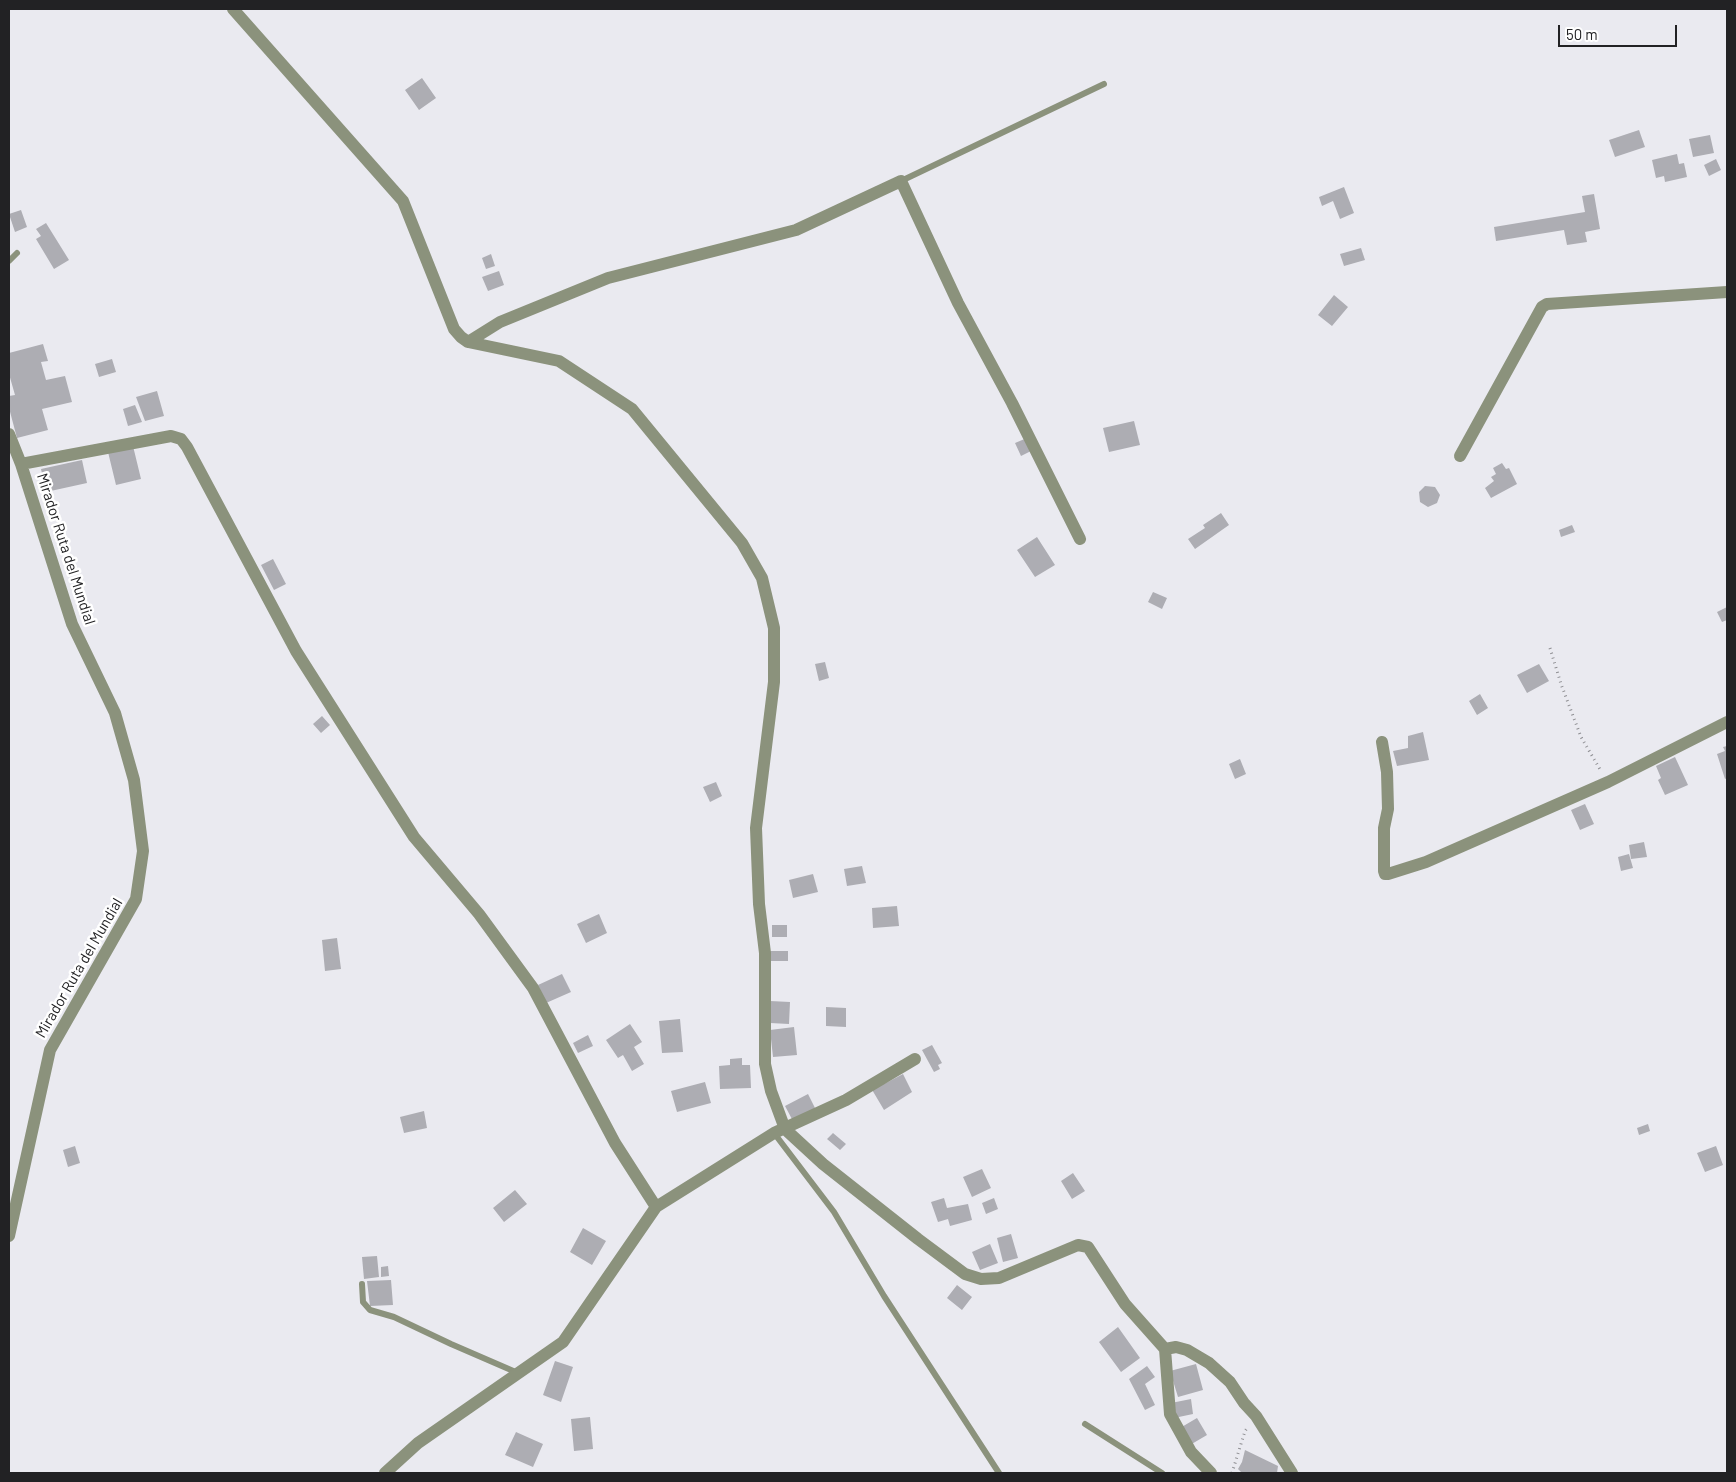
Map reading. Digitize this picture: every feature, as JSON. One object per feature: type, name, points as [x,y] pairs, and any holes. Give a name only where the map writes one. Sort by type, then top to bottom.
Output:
[{"type":"street","points":[[233,9],[403,200],[454,328],[461,337],[468,342],[559,361],[632,410],[742,544],[762,578],[774,628],[774,682],[756,828],[759,904],[765,953],[765,1064],[779,1131],[965,1274],[981,1279],[999,1278],[1078,1245],[1088,1247],[1125,1304],[1165,1349],[1170,1414],[1191,1452],[1211,1473]]},
{"type":"street","points":[[468,342],[500,322],[608,278],[796,230],[901,182],[958,303],[1012,403],[1080,539]]},
{"type":"street","points":[[1460,456],[1542,307],[1546,304],[1727,292]]},
{"type":"street","name":"Mirador Ruta del Mundial","points":[[9,434],[21,464],[72,624],[115,713],[134,780],[143,850],[136,900],[50,1050],[9,1236]]},
{"type":"street","points":[[21,464],[171,436],[180,439],[187,447],[296,650],[414,837],[479,914],[533,988],[615,1143],[656,1207]]},
{"type":"street","points":[[1382,742],[1386,761],[1388,809],[1384,828],[1384,871],[1385,874],[1388,874],[1426,862],[1608,782],[1727,722]]},
{"type":"street","points":[[385,1473],[418,1443],[563,1342],[656,1207],[779,1131],[846,1100],[915,1059]]},
{"type":"street","points":[[1165,1349],[1176,1347],[1187,1350],[1209,1362],[1230,1382],[1244,1403],[1256,1416],[1292,1473]]},
{"type":"lane","points":[[901,182],[1104,84]]},
{"type":"lane","points":[[9,261],[18,253]]},
{"type":"lane","points":[[779,1131],[834,1212],[884,1296],[999,1473]]},
{"type":"lane","points":[[362,1284],[363,1302],[370,1310],[394,1317],[519,1373]]},
{"type":"lane","points":[[1085,1424],[1162,1473]]},
{"type":"path","points":[[1550,648],[1581,737],[1608,782]]},
{"type":"path","points":[[1232,1473],[1244,1431],[1256,1416]]},
{"type":"building","points":[[422,78],[436,98],[419,110],[405,90]]},
{"type":"building","points":[[1639,130],[1645,147],[1615,157],[1609,140]]},
{"type":"building","points":[[1710,135],[1714,153],[1693,157],[1689,139]]},
{"type":"building","points":[[1677,154],[1679,164],[1684,163],[1687,177],[1665,182],[1664,176],[1656,178],[1652,160]]},
{"type":"building","points":[[1716,159],[1721,170],[1709,176],[1704,165]]},
{"type":"building","points":[[1344,187],[1354,213],[1340,219],[1333,201],[1322,206],[1319,197]]},
{"type":"building","points":[[1594,194],[1600,229],[1585,232],[1587,242],[1567,245],[1564,230],[1496,241],[1494,227],[1585,212],[1582,196]]},
{"type":"building","points":[[21,210],[27,227],[15,232],[9,214]]},
{"type":"building","points":[[46,223],[69,260],[54,269],[36,239],[41,236],[36,229]]},
{"type":"building","points":[[1361,248],[1365,260],[1344,266],[1340,254]]},
{"type":"building","points":[[491,254],[495,266],[486,269],[482,258]]},
{"type":"building","points":[[499,271],[504,285],[488,291],[482,277]]},
{"type":"building","points":[[1334,295],[1348,307],[1332,326],[1318,315]]},
{"type":"building","points":[[43,344],[48,361],[41,362],[46,380],[65,376],[72,402],[42,409],[48,430],[17,438],[9,408],[9,396],[15,395],[9,374],[9,353]]},
{"type":"building","points":[[112,359],[116,372],[99,377],[95,364]]},
{"type":"building","points":[[157,391],[164,416],[145,421],[136,397]]},
{"type":"building","points":[[135,405],[142,422],[128,426],[123,409]]},
{"type":"building","points":[[1134,421],[1140,445],[1109,452],[1103,428]]},
{"type":"building","points":[[1027,438],[1033,450],[1021,456],[1015,443]]},
{"type":"building","points":[[133,446],[141,479],[116,485],[108,452]]},
{"type":"building","points":[[82,460],[87,483],[46,492],[41,469]]},
{"type":"building","points":[[1502,463],[1506,469],[1509,468],[1517,484],[1491,498],[1485,488],[1494,481],[1491,477],[1496,474],[1493,468]]},
{"type":"building","points":[[1425,486],[1435,487],[1440,495],[1437,503],[1428,507],[1420,502],[1419,492]]},
{"type":"building","points":[[1221,513],[1229,525],[1195,549],[1188,539],[1205,528],[1203,525]]},
{"type":"building","points":[[1572,525],[1575,532],[1561,537],[1559,530]]},
{"type":"building","points":[[1037,537],[1055,565],[1035,577],[1017,550]]},
{"type":"building","points":[[273,559],[286,584],[274,590],[261,565]]},
{"type":"building","points":[[1153,592],[1167,598],[1162,609],[1148,602]]},
{"type":"building","points":[[1727,607],[1727,620],[1722,622],[1717,612]]},
{"type":"building","points":[[825,662],[829,678],[819,681],[815,664]]},
{"type":"building","points":[[1539,664],[1549,681],[1527,693],[1517,675]]},
{"type":"building","points":[[1480,694],[1488,708],[1477,715],[1469,701]]},
{"type":"building","points":[[322,716],[330,725],[321,733],[313,724]]},
{"type":"building","points":[[1423,732],[1429,760],[1397,766],[1393,751],[1408,748],[1408,736]]},
{"type":"building","points":[[1727,746],[1727,778],[1725,779],[1717,754],[1725,751],[1723,747]]},
{"type":"building","points":[[1675,757],[1688,785],[1665,795],[1658,780],[1661,778],[1656,766]]},
{"type":"building","points":[[1240,759],[1246,774],[1235,779],[1229,764]]},
{"type":"building","points":[[716,782],[722,796],[710,802],[703,787]]},
{"type":"building","points":[[1585,804],[1594,824],[1580,830],[1571,810]]},
{"type":"building","points":[[1644,842],[1647,857],[1631,859],[1629,845]]},
{"type":"building","points":[[1629,854],[1633,868],[1621,871],[1618,857]]},
{"type":"building","points":[[862,866],[866,883],[847,886],[844,869]]},
{"type":"building","points":[[813,874],[818,892],[793,898],[789,880]]},
{"type":"building","points":[[897,906],[899,926],[873,928],[872,908]]},
{"type":"building","points":[[599,914],[607,933],[586,943],[577,924]]},
{"type":"building","points":[[772,925],[787,925],[787,937],[772,937]]},
{"type":"building","points":[[337,938],[341,969],[325,971],[322,940]]},
{"type":"building","points":[[770,951],[788,951],[788,961],[770,961]]},
{"type":"building","points":[[562,974],[571,992],[546,1003],[538,985]]},
{"type":"building","points":[[770,1001],[790,1002],[789,1024],[770,1023]]},
{"type":"building","points":[[826,1007],[846,1008],[846,1027],[826,1026]]},
{"type":"building","points":[[680,1019],[683,1052],[662,1053],[659,1021]]},
{"type":"building","points":[[630,1024],[642,1042],[634,1047],[644,1064],[632,1071],[623,1055],[618,1058],[606,1040]]},
{"type":"building","points":[[794,1027],[797,1055],[773,1057],[770,1030]]},
{"type":"building","points":[[588,1035],[593,1046],[578,1053],[573,1043]]},
{"type":"building","points":[[932,1045],[942,1063],[938,1065],[940,1069],[934,1072],[922,1050]]},
{"type":"building","points":[[742,1058],[742,1065],[750,1065],[751,1088],[720,1089],[719,1066],[730,1065],[730,1059]]},
{"type":"building","points":[[903,1074],[912,1092],[884,1110],[871,1088]]},
{"type":"building","points":[[705,1082],[711,1103],[677,1112],[671,1091]]},
{"type":"building","points":[[808,1094],[816,1110],[793,1121],[785,1106]]},
{"type":"building","points":[[424,1111],[427,1128],[404,1133],[400,1117]]},
{"type":"building","points":[[1648,1124],[1650,1131],[1639,1135],[1637,1128]]},
{"type":"building","points":[[833,1133],[846,1144],[840,1150],[827,1139]]},
{"type":"building","points":[[75,1146],[80,1163],[68,1167],[63,1150]]},
{"type":"building","points":[[1716,1146],[1723,1165],[1705,1172],[1697,1153]]},
{"type":"building","points":[[982,1169],[991,1188],[972,1197],[963,1177]]},
{"type":"building","points":[[1073,1173],[1085,1191],[1072,1199],[1061,1181]]},
{"type":"building","points":[[515,1190],[527,1204],[504,1222],[493,1208]]},
{"type":"building","points":[[944,1198],[947,1208],[968,1204],[972,1220],[950,1226],[948,1219],[938,1222],[931,1202]]},
{"type":"building","points":[[994,1198],[998,1209],[986,1214],[982,1203]]},
{"type":"building","points":[[583,1228],[606,1241],[592,1265],[570,1252]]},
{"type":"building","points":[[1011,1234],[1018,1258],[1003,1262],[997,1238]]},
{"type":"building","points":[[990,1244],[998,1263],[980,1270],[972,1252]]},
{"type":"building","points":[[377,1256],[379,1277],[364,1279],[362,1257]]},
{"type":"building","points":[[388,1266],[389,1276],[381,1277],[381,1267]]},
{"type":"building","points":[[391,1280],[393,1305],[370,1306],[367,1281]]},
{"type":"building","points":[[957,1285],[972,1297],[962,1310],[947,1298]]},
{"type":"building","points":[[1118,1327],[1140,1358],[1121,1372],[1099,1342]]},
{"type":"building","points":[[555,1361],[573,1367],[561,1402],[543,1395]]},
{"type":"building","points":[[1196,1364],[1203,1390],[1178,1397],[1170,1371]]},
{"type":"building","points":[[1147,1366],[1155,1377],[1145,1384],[1155,1405],[1145,1410],[1129,1379]]},
{"type":"building","points":[[1191,1399],[1193,1414],[1174,1418],[1171,1403]]},
{"type":"building","points":[[590,1417],[593,1449],[574,1451],[571,1419]]},
{"type":"building","points":[[1197,1418],[1207,1435],[1190,1445],[1180,1428]]},
{"type":"building","points":[[516,1432],[543,1444],[533,1467],[505,1455]]},
{"type":"building","points":[[1245,1450],[1278,1466],[1277,1473],[1242,1473],[1238,1469]]}]
